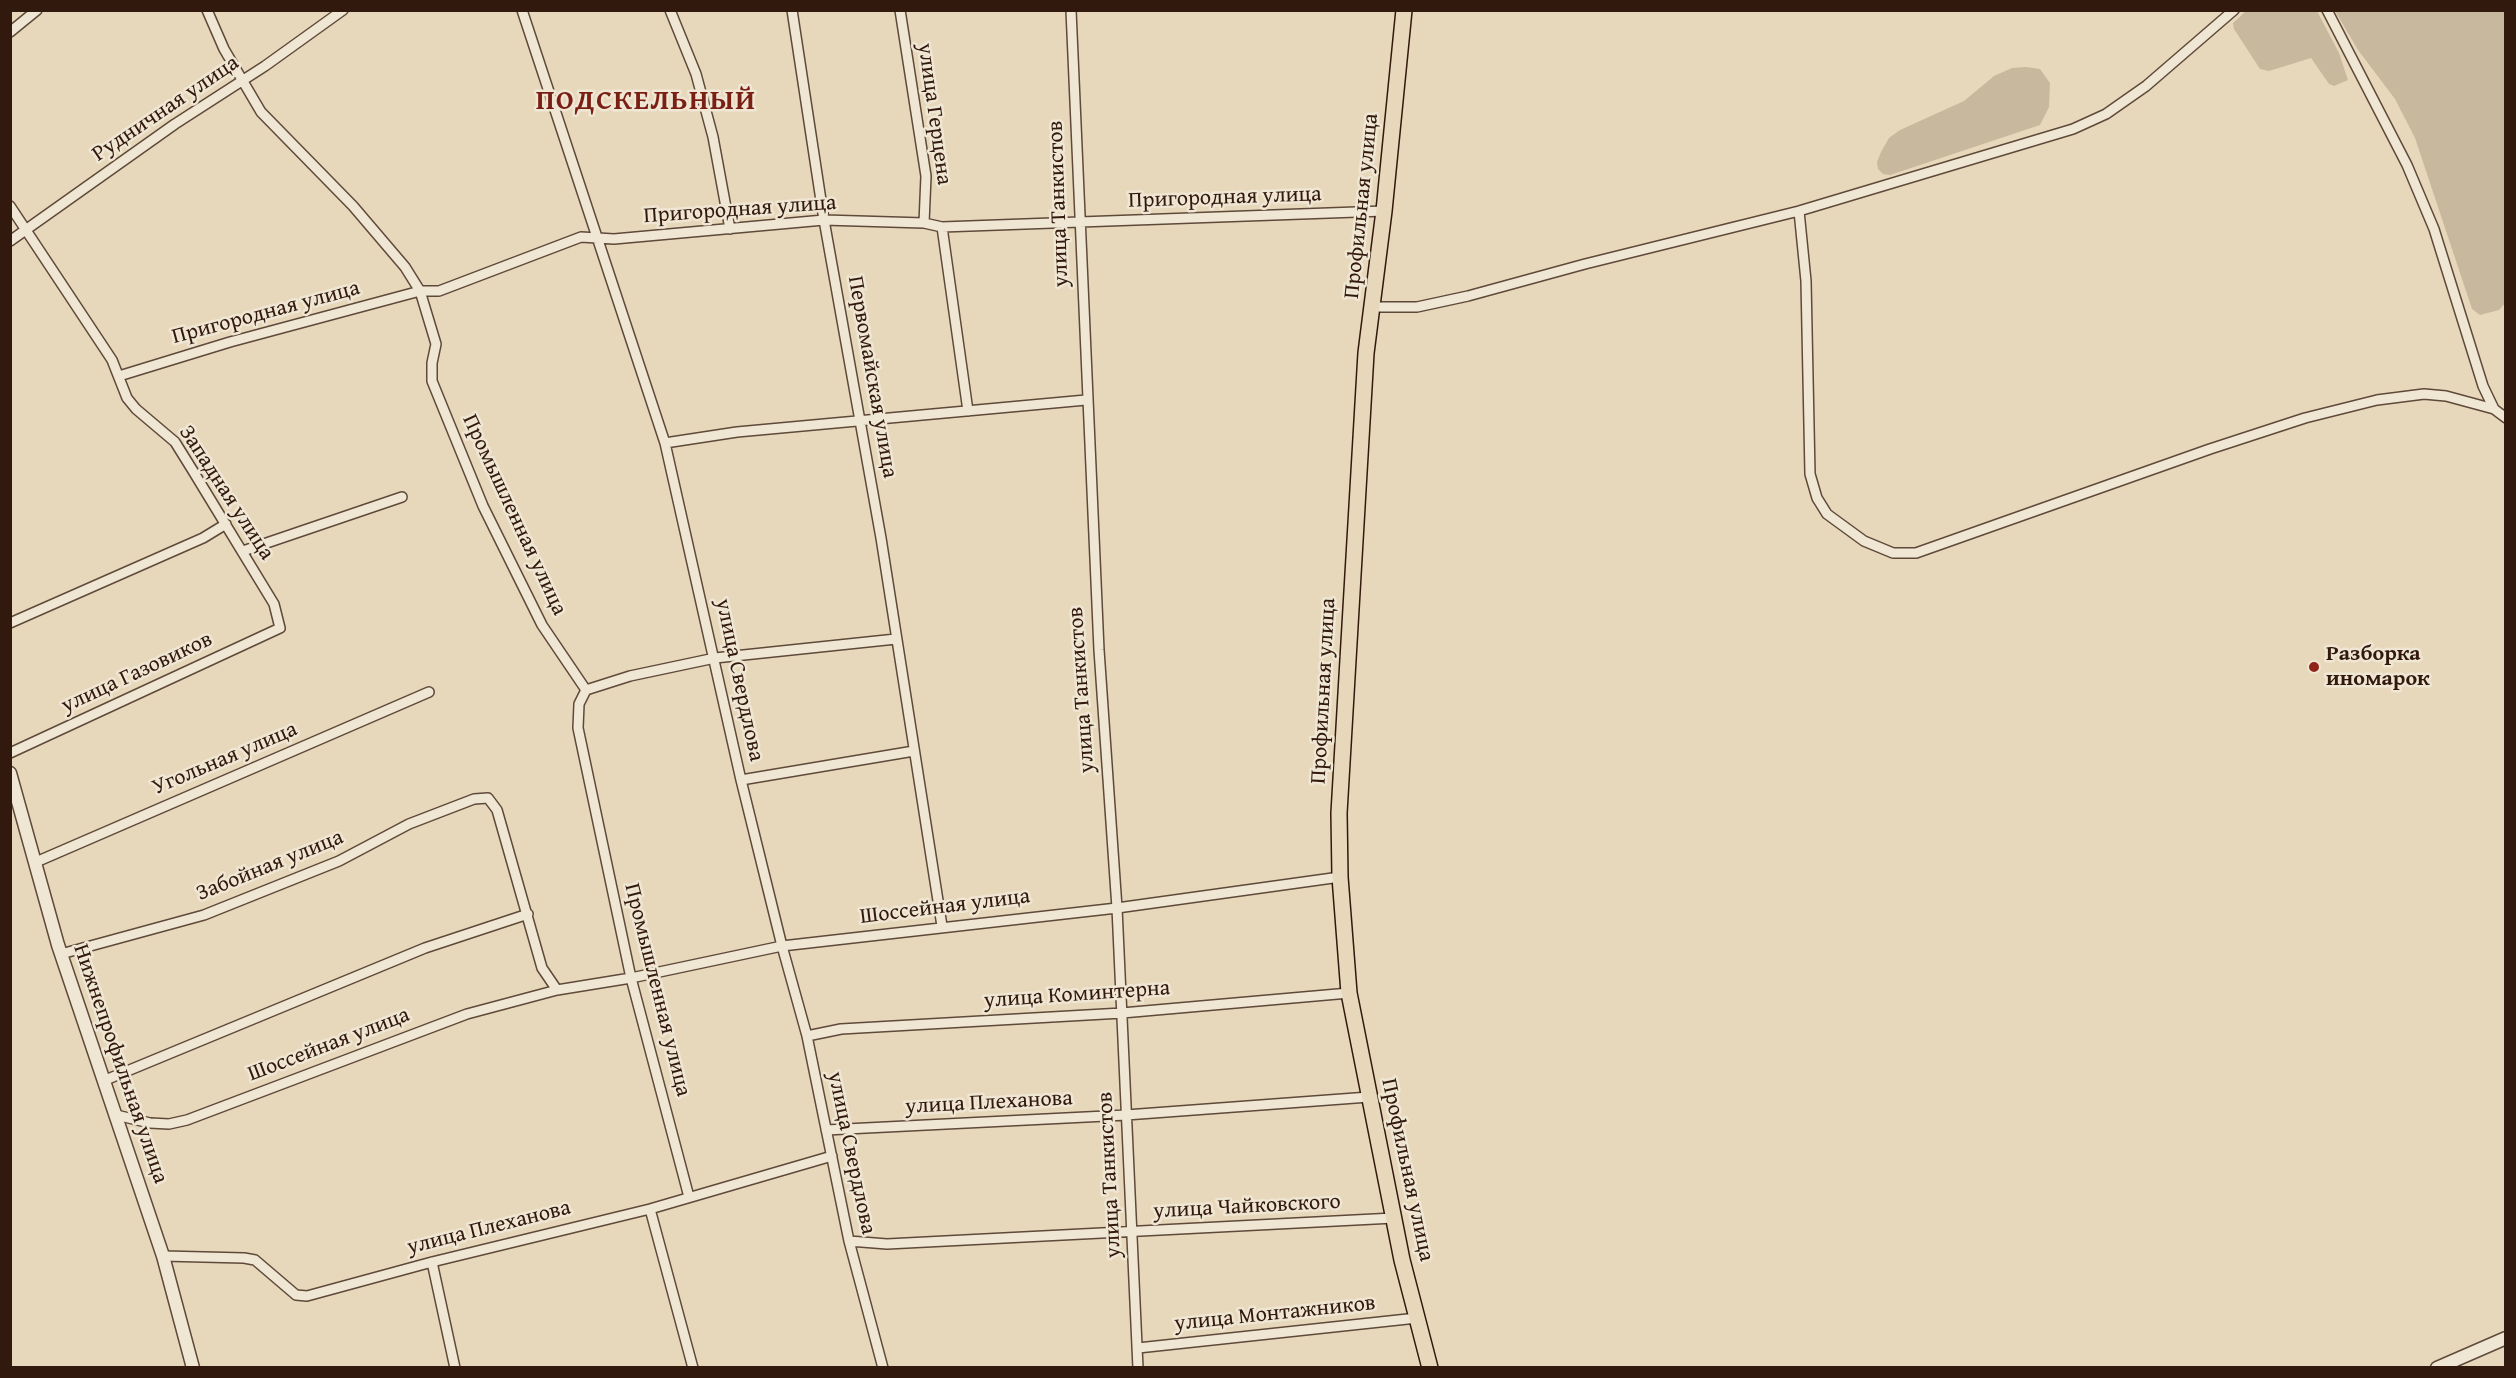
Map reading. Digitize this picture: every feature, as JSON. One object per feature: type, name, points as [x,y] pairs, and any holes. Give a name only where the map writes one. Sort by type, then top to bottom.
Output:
[{"type":"main road","name":"Профильная улица","points":[[1404,10],[1374,307],[1366,353],[1340,803],[1340,877],[1349,993],[1394,1218],[1431,1368]]},
{"type":"street","points":[[10,32],[37,10]]},
{"type":"street","name":"Промышленная улица","points":[[207,10],[240,80],[261,112],[353,206],[405,267],[420,291],[436,344],[432,363],[432,381],[483,506],[542,626],[586,690],[579,704],[578,728],[631,978],[689,1197]]},
{"type":"street","name":"Рудничная улица","points":[[10,241],[344,10]]},
{"type":"street","name":"улица Свердлова","points":[[522,10],[665,443],[741,780],[807,1036],[849,1241],[883,1368]]},
{"type":"street","points":[[670,10],[696,74],[712,137],[730,229]]},
{"type":"street","name":"Первомайская улица","points":[[792,10],[824,220],[860,421],[942,926]]},
{"type":"street","name":"улица Герцена","points":[[900,10],[926,176],[924,223]]},
{"type":"street","name":"улица Танкистов","points":[[1071,10],[1098,650],[1117,908],[1138,1368]]},
{"type":"street","points":[[1374,307],[1417,307],[1468,296],[1585,264],[1799,211],[2090,122],[2146,86],[2234,10]]},
{"type":"street","points":[[2327,10],[2420,196],[2446,264],[2483,386],[2494,409]]},
{"type":"street","name":"Западная улица","points":[[10,206],[112,360],[127,398],[136,409],[175,442],[274,604],[280,628]]},
{"type":"street","name":"Пригородная улица","points":[[119,376],[177,357],[420,291],[439,291],[581,237],[614,239],[824,220],[924,223],[942,227],[1384,211]]},
{"type":"street","points":[[1799,211],[1806,282],[1810,474],[1817,498],[1827,514],[1864,541],[1893,553],[1916,552],[2210,449],[2305,418],[2377,400],[2424,394],[2446,396],[2494,409],[2505,418]]},
{"type":"street","points":[[942,227],[968,411]]},
{"type":"street","points":[[665,443],[737,432],[1086,400]]},
{"type":"street","points":[[243,551],[402,497]]},
{"type":"street","points":[[10,623],[203,538],[226,524]]},
{"type":"street","name":"улица Газовиков","points":[[10,753],[280,628]]},
{"type":"street","points":[[586,690],[630,676],[715,658],[896,639]]},
{"type":"street","name":"Угольная улица","points":[[36,862],[429,692]]},
{"type":"street","points":[[741,780],[914,751]]},
{"type":"street","name":"Нижнепрофильная улица","points":[[10,773],[61,954],[163,1256],[193,1368]]},
{"type":"street","name":"Забойная улица","points":[[61,954],[204,915],[339,861],[409,824],[474,798],[488,798],[497,810],[528,914]]},
{"type":"street","name":"Шоссейная улица","points":[[116,1115],[169,1124],[186,1120],[457,1017],[557,990],[631,978],[782,946],[942,926],[1117,908],[1340,877]]},
{"type":"street","points":[[103,1080],[425,948],[528,914],[542,968],[557,990]]},
{"type":"street","name":"улица Коминтерна","points":[[807,1036],[841,1029],[1122,1013],[1349,993]]},
{"type":"street","name":"улица Плеханова","points":[[826,1130],[1126,1115],[1369,1097]]},
{"type":"street","name":"улица Плеханова","points":[[163,1256],[255,1260],[296,1295],[307,1296],[432,1262],[650,1209],[832,1156]]},
{"type":"street","points":[[650,1209],[693,1368]]},
{"type":"street","name":"улица Чайковского","points":[[849,1241],[887,1244],[1394,1218]]},
{"type":"street","points":[[432,1262],[455,1368]]},
{"type":"street","name":"улица Монтажников","points":[[1138,1348],[1417,1318]]},
{"type":"street","points":[[2437,1368],[2505,1338]]},
{"type":"shaded area","points":[[2247,10],[2317,11],[2339,53],[2348,80],[2334,86],[2329,84],[2311,58],[2269,71],[2260,69],[2234,29],[2233,23]]},
{"type":"shaded area","points":[[2335,11],[2505,11],[2506,302],[2499,310],[2480,315],[2472,309],[2415,138],[2395,99],[2358,50]]},
{"type":"shaded area","points":[[2012,68],[2040,69],[2050,83],[2049,107],[2040,125],[1890,175],[1883,174],[1878,169],[1877,162],[1881,152],[1889,138],[1900,130],[1964,101],[1994,76]]},
{"type":"place","name":"Разборка иномарок","points":[[2314,667]]},
{"type":"district","name":"ПОДСКЕЛЬНЫЙ","points":[[646,102]]}]
